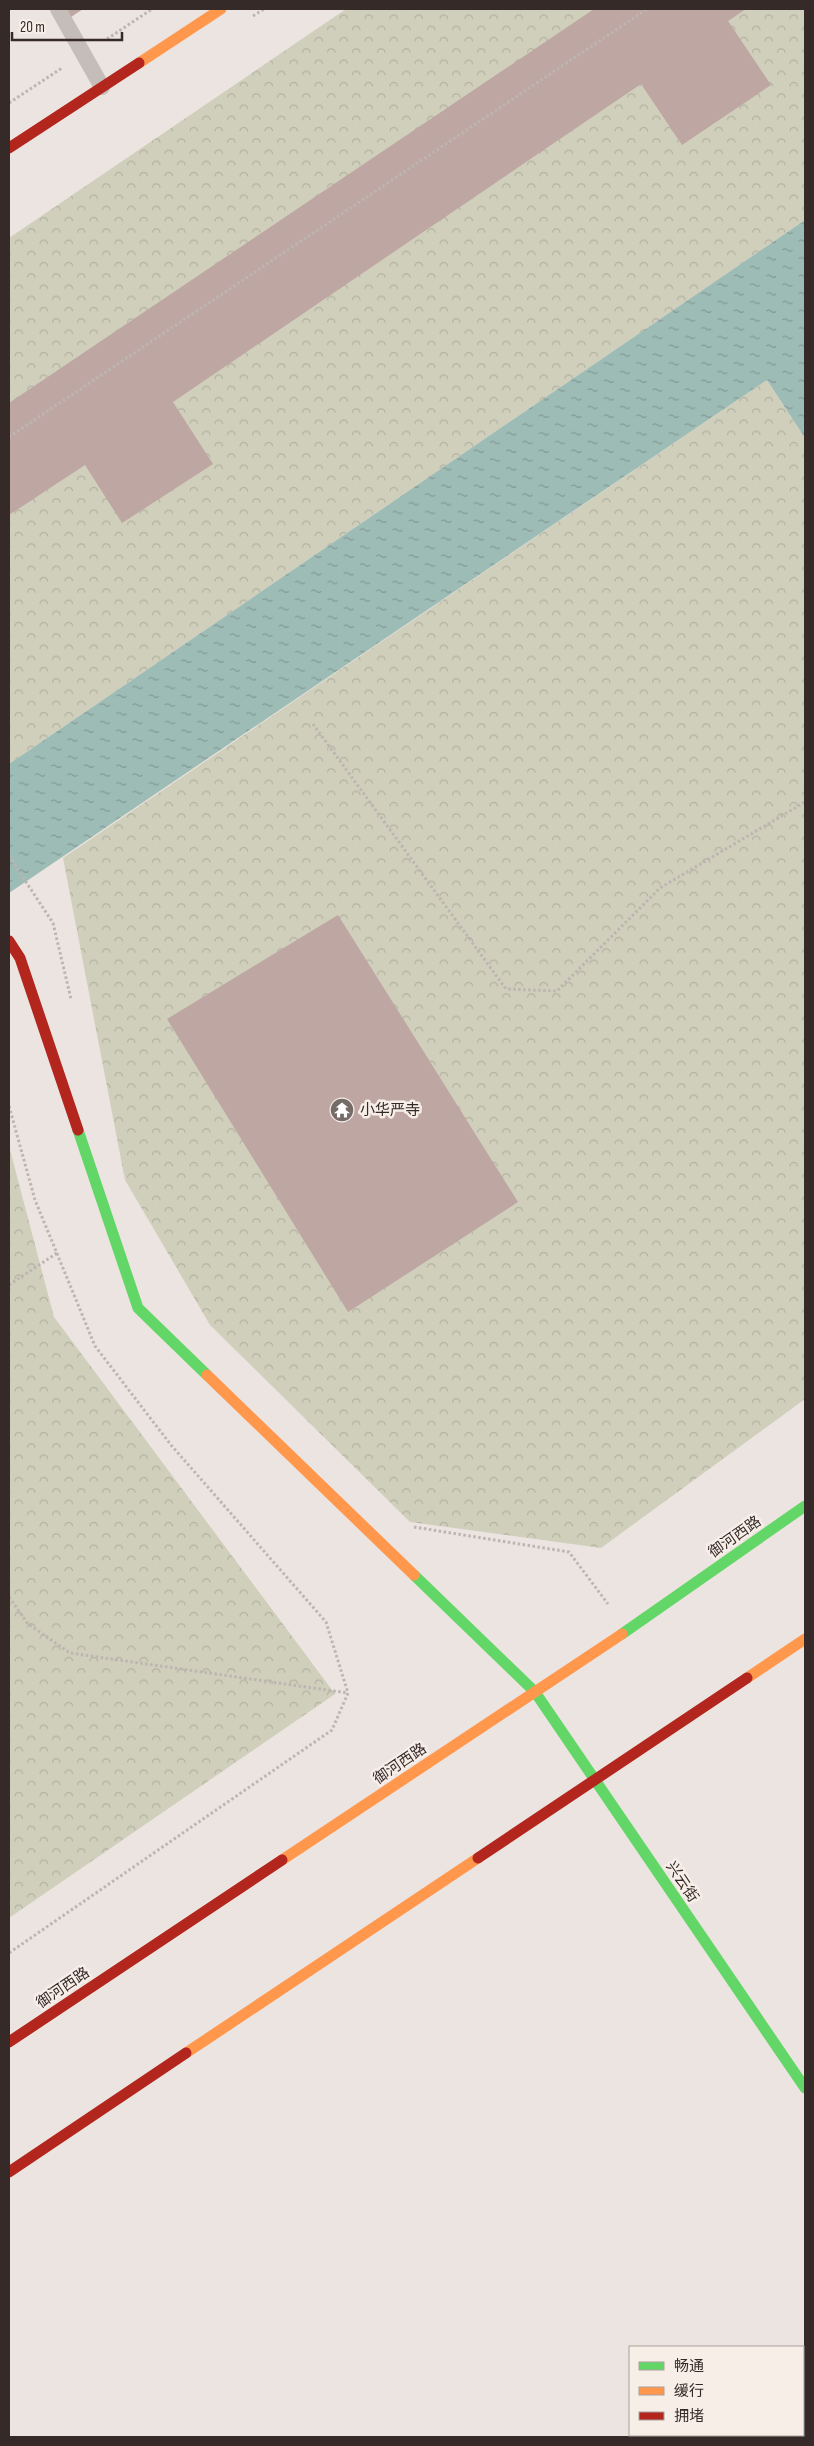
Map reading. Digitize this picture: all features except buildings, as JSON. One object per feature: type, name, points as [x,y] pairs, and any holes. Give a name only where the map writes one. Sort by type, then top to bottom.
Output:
[{"type":"main road","points":[[9,148],[221,9]]},
{"type":"main road","name":"兴云街","points":[[9,941],[20,958],[138,1308],[535,1692],[805,2088]]},
{"type":"main road","name":"御河西路","points":[[9,2042],[628,1630],[805,1506]]},
{"type":"main road","points":[[9,2172],[595,1781],[805,1638]]},
{"type":"lane","points":[[58,9],[102,87]]},
{"type":"path","points":[[9,437],[647,9]]},
{"type":"path","points":[[313,724],[506,989],[557,991],[660,888],[805,802]]},
{"type":"path","points":[[9,856],[52,923],[74,1009]]},
{"type":"path","points":[[9,1106],[35,1200],[95,1346],[171,1445],[326,1622],[348,1693],[332,1730],[9,1954]]},
{"type":"path","points":[[9,1285],[57,1253]]},
{"type":"path","points":[[408,1526],[569,1552],[628,1630]]},
{"type":"path","points":[[9,1597],[28,1624],[70,1652],[348,1693]]},
{"type":"green space","points":[[346,9],[805,9],[805,220],[9,764],[9,238]]},
{"type":"green space","points":[[767,380],[805,438],[805,1399],[601,1548],[410,1522],[210,1325],[125,1180],[63,858]]},
{"type":"green space","points":[[9,1146],[54,1317],[335,1694],[9,1918]]},
{"type":"water","points":[[805,220],[805,438],[767,380],[9,893],[9,764]]},
{"type":"traffic: fast","points":[[78,1130],[138,1308],[207,1375]]},
{"type":"traffic: fast","points":[[622,1634],[805,1506]]},
{"type":"traffic: fast","points":[[414,1575],[535,1692]]},
{"type":"traffic: fast","points":[[535,1692],[805,2088]]},
{"type":"traffic: slow","points":[[139,63],[221,9]]},
{"type":"traffic: slow","points":[[207,1375],[414,1575]]},
{"type":"traffic: slow","points":[[282,1860],[622,1634]]},
{"type":"traffic: slow","points":[[747,1678],[805,1639]]},
{"type":"traffic: slow","points":[[186,2053],[478,1858]]},
{"type":"traffic: jam","points":[[9,148],[139,63]]},
{"type":"traffic: jam","points":[[9,941],[20,958],[78,1130]]},
{"type":"traffic: jam","points":[[478,1858],[747,1678]]},
{"type":"traffic: jam","points":[[9,2042],[282,1860]]},
{"type":"traffic: jam","points":[[9,2172],[186,2053]]},
{"type":"place","name":"小华严寺","points":[[342,1110]]}]
